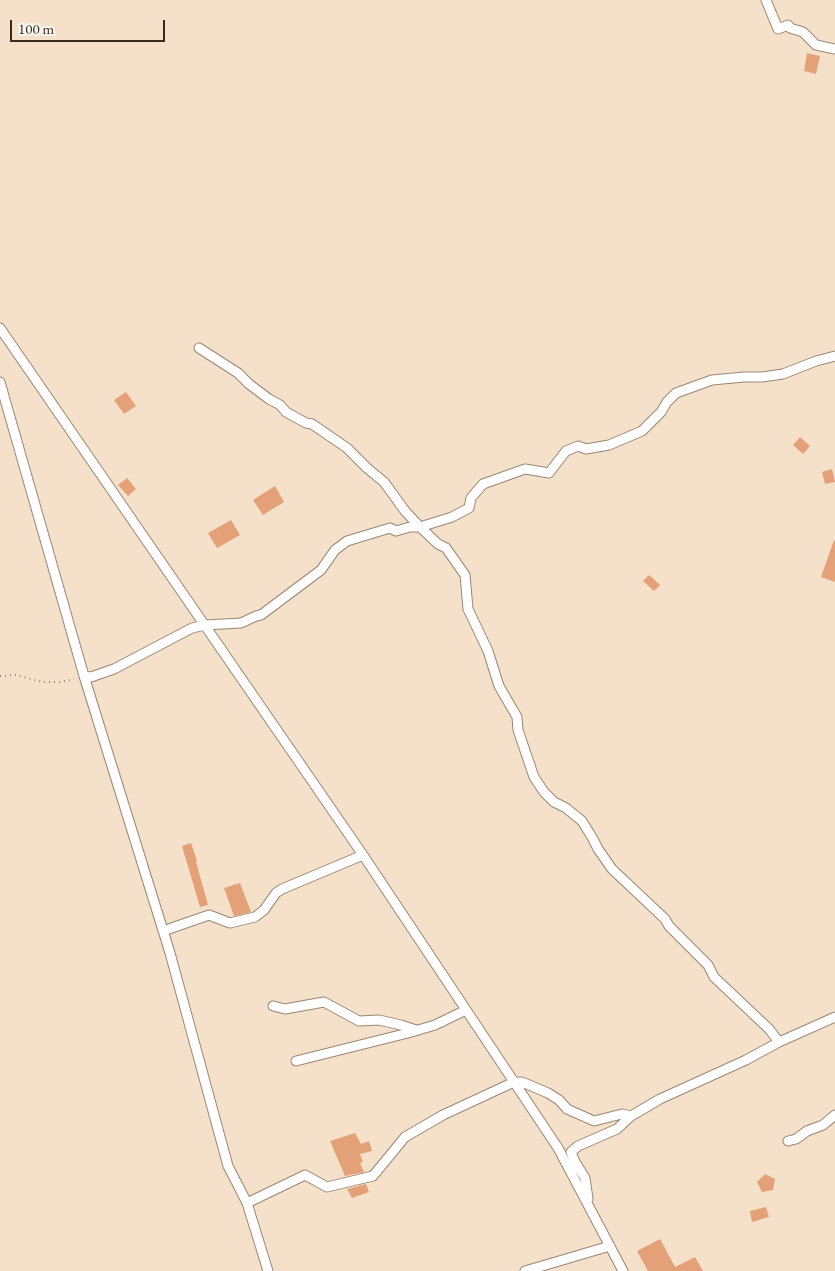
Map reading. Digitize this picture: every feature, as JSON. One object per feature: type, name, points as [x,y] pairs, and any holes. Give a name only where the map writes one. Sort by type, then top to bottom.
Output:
[{"type":"street","points":[[766,0],[778,29],[788,25],[790,28],[803,32],[816,45],[835,49]]},
{"type":"street","points":[[0,328],[363,856],[558,1148],[623,1271]]},
{"type":"street","points":[[199,348],[238,373],[249,384],[280,405],[286,412],[306,423],[312,424],[348,448],[384,482],[405,511],[420,527],[446,548],[465,575],[468,609],[488,651],[499,686],[517,717],[520,737],[538,785],[554,802],[566,808],[582,821],[612,869],[665,919],[669,926],[708,965],[714,977],[769,1029],[779,1042]]},
{"type":"street","points":[[84,676],[92,677],[114,669],[184,631],[205,625],[242,623],[256,616],[261,616],[321,570],[335,550],[348,541],[390,528],[396,531],[420,527],[452,517],[469,508],[471,498],[484,484],[525,469],[549,472],[566,451],[578,446],[586,449],[609,445],[642,431],[676,393],[712,380],[783,374],[835,356]]},
{"type":"street","points":[[0,382],[84,676],[163,932],[228,1166],[247,1203],[268,1271]]},
{"type":"street","points":[[163,932],[209,915],[230,923],[255,917],[264,910],[276,893],[282,889],[363,856]]},
{"type":"street","points":[[273,1006],[285,1009],[324,1002],[359,1021],[379,1020],[416,1030]]},
{"type":"street","points":[[296,1061],[435,1025],[466,1010]]},
{"type":"street","points":[[589,1207],[585,1178],[571,1152],[578,1146],[617,1129],[631,1116],[668,1095],[746,1060],[779,1042],[834,1020]]},
{"type":"street","points":[[247,1203],[305,1175],[327,1187],[373,1176],[405,1137],[443,1115],[514,1082],[522,1082],[548,1093],[559,1100],[567,1109],[594,1121],[622,1114],[631,1116]]},
{"type":"street","points":[[788,1140],[796,1140],[807,1131],[823,1125],[835,1115]]},
{"type":"street","points":[[525,1271],[544,1268],[610,1246]]},
{"type":"path","points":[[0,676],[16,675],[42,682],[60,682],[84,676]]},
{"type":"building","points":[[807,53],[820,56],[816,74],[804,71]]},
{"type":"building","points":[[126,392],[136,406],[124,414],[114,400]]},
{"type":"building","points":[[800,437],[810,446],[803,454],[793,445]]},
{"type":"building","points":[[832,469],[835,482],[825,484],[822,472]]},
{"type":"building","points":[[127,478],[136,489],[128,496],[118,485]]},
{"type":"building","points":[[275,486],[284,502],[263,515],[253,500]]},
{"type":"building","points":[[231,520],[240,535],[217,548],[208,533]]},
{"type":"building","points":[[835,541],[835,582],[821,577]]},
{"type":"building","points":[[649,575],[660,585],[654,591],[643,581]]},
{"type":"building","points":[[191,843],[208,905],[200,907],[182,846]]},
{"type":"building","points":[[240,883],[251,912],[234,916],[224,888]]},
{"type":"building","points":[[355,1133],[361,1144],[369,1141],[372,1151],[360,1154],[363,1162],[360,1163],[364,1172],[345,1176],[330,1141]]},
{"type":"building","points":[[765,1174],[775,1179],[773,1190],[762,1192],[757,1182]]},
{"type":"building","points":[[366,1184],[369,1192],[352,1198],[347,1189]]},
{"type":"building","points":[[766,1207],[769,1217],[752,1222],[750,1211]]},
{"type":"building","points":[[660,1239],[675,1267],[695,1257],[703,1271],[648,1271],[637,1251]]}]
